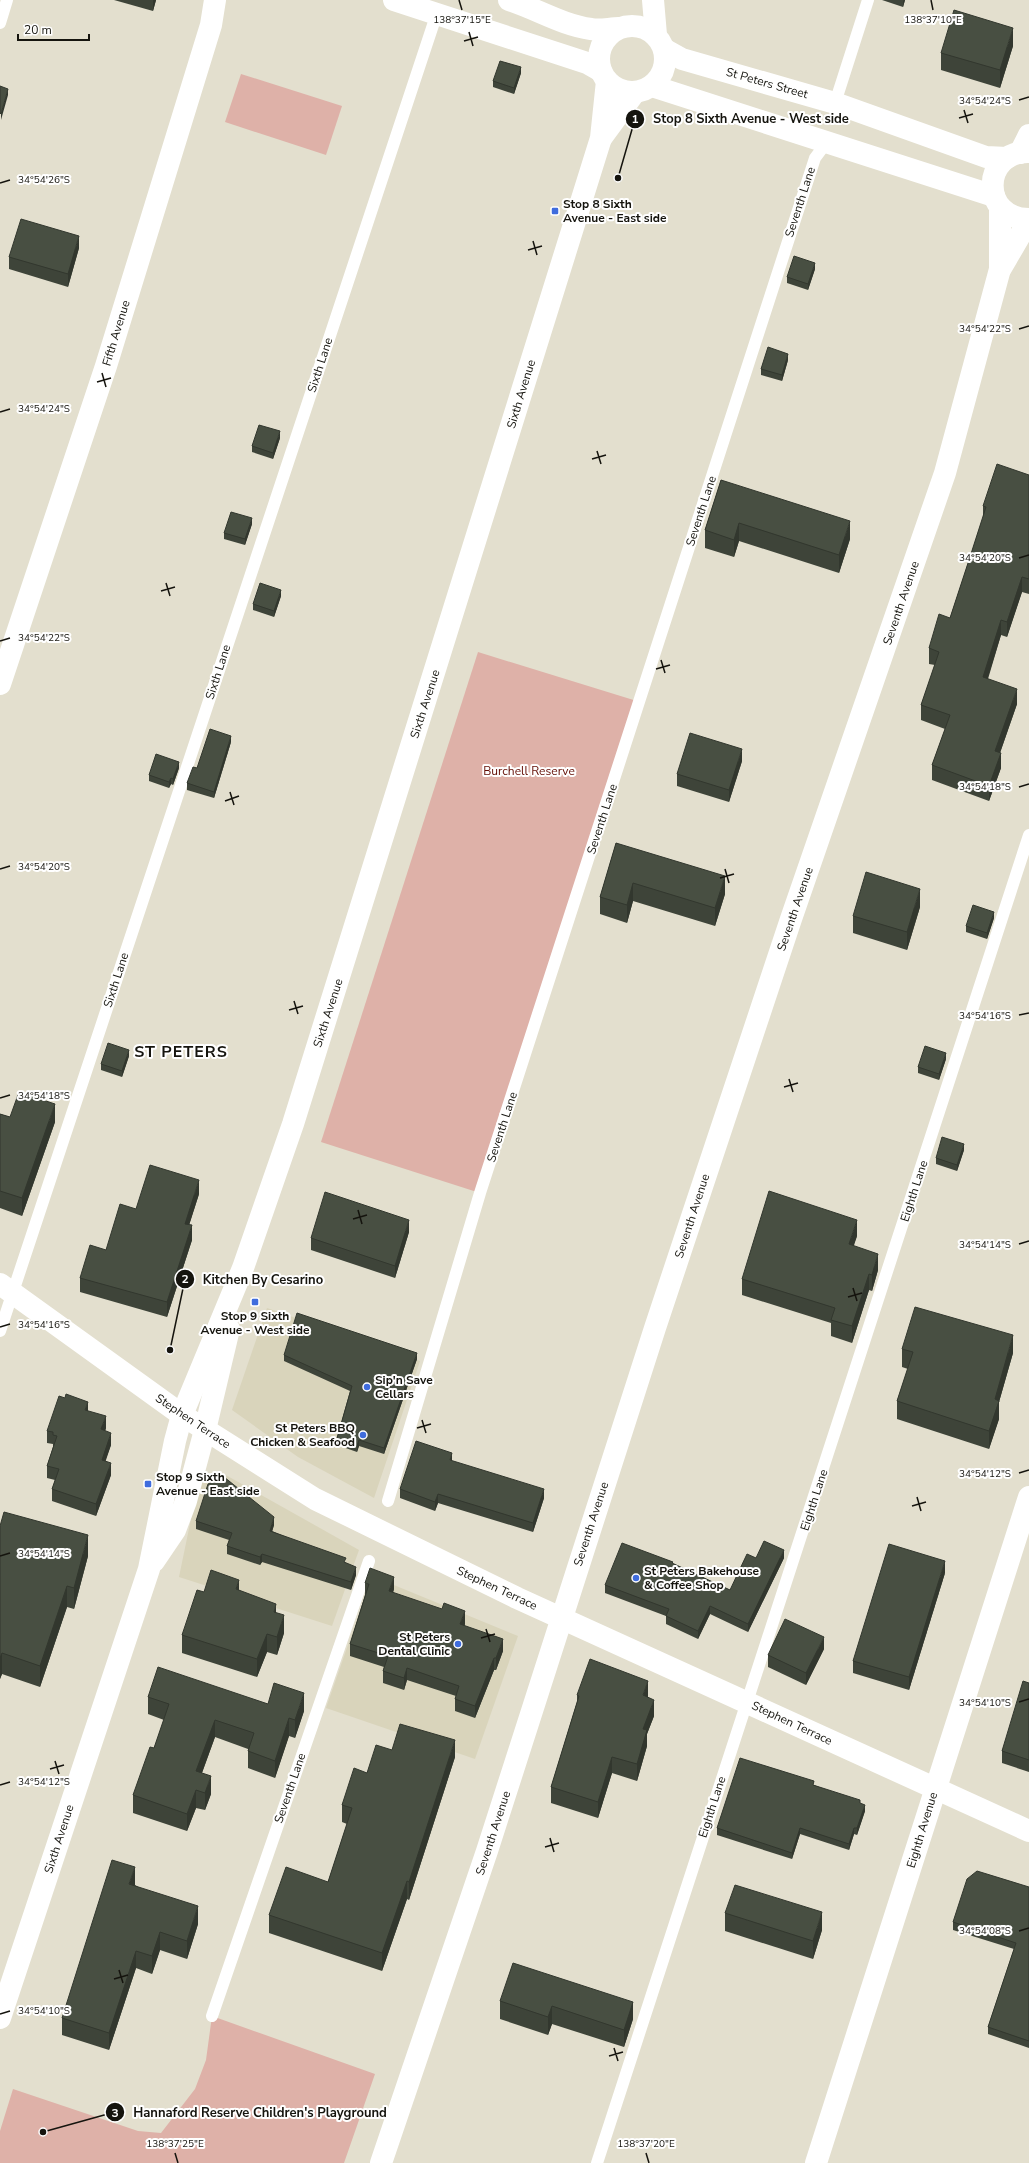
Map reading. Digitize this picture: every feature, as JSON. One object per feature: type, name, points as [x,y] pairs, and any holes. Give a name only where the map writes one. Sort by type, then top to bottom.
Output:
[{"type":"street","name":"Fifth Avenue","points":[[0,684],[106,366],[211,25],[215,0]]},
{"type":"street","name":"Fifth Avenue","points":[[211,25],[228,0]]},
{"type":"street","points":[[394,0],[587,63],[604,76],[616,88],[643,89],[827,142],[997,202],[1010,215],[1029,219]]},
{"type":"street","points":[[509,0],[530,7],[553,19],[588,29],[635,26],[648,29],[660,42]]},
{"type":"street","points":[[604,76],[599,55],[602,43],[609,34],[623,27],[647,0]]},
{"type":"street","points":[[643,89],[662,74],[666,61],[660,42],[653,0]]},
{"type":"street","name":"St Peters Street","points":[[660,42],[682,59],[835,103],[986,157],[1021,149]]},
{"type":"street","name":"Sixth Avenue","points":[[0,2018],[149,1569],[174,1445],[182,1415],[244,1268],[293,1124],[601,138],[604,76]]},
{"type":"street","name":"Sixth Avenue","points":[[601,138],[643,89]]},
{"type":"street","name":"Seventh Avenue","points":[[1000,269],[997,202],[992,182],[996,170],[1021,149]]},
{"type":"street","name":"Seventh Avenue","points":[[381,2163],[487,1851],[655,1328],[789,926],[946,474],[1000,269],[1029,219]]},
{"type":"street","name":"Sixth Avenue","points":[[149,1569],[175,1530],[186,1501],[205,1430],[244,1268]]},
{"type":"street","name":"Stephen Terrace","points":[[6,1289],[182,1415],[315,1499],[517,1598],[562,1617],[1029,1831]]},
{"type":"street","name":"Eighth Avenue","points":[[816,2163],[854,2050],[935,1788],[1029,1497]]},
{"type":"lane","points":[[0,23],[7,0]]},
{"type":"lane","points":[[835,103],[868,0]]},
{"type":"lane","name":"Sixth Lane","points":[[0,1332],[6,1289],[436,13]]},
{"type":"lane","name":"Seventh Lane","points":[[388,1501],[480,1193],[815,158],[827,142]]},
{"type":"lane","name":"Eighth Lane","points":[[597,2163],[1029,835]]},
{"type":"lane","name":"Seventh Lane","points":[[212,2016],[369,1561]]},
{"type":"shaded area","points":[[267,1308],[420,1361],[374,1498],[298,1457],[232,1410]]},
{"type":"shaded area","points":[[224,1474],[359,1550],[332,1626],[179,1577],[198,1485],[212,1476]]},
{"type":"shaded area","points":[[372,1576],[518,1636],[475,1759],[326,1708]]},
{"type":"green space","points":[[241,74],[342,106],[326,155],[225,122]]},
{"type":"green space","name":"Burchell Reserve","points":[[478,652],[640,702],[480,1193],[321,1142]]},
{"type":"green space","points":[[212,2016],[375,2074],[344,2163],[0,2163],[0,2131],[13,2089],[138,2131],[161,2133],[195,2089],[206,2060]]},
{"type":"building","points":[[954,10],[1013,28],[1000,70],[941,53]]},
{"type":"building","points":[[500,61],[521,67],[514,88],[493,81]]},
{"type":"building","points":[[0,86],[8,89],[1,114],[0,113]]},
{"type":"building","points":[[21,219],[79,236],[68,274],[9,257]]},
{"type":"building","points":[[794,256],[815,263],[808,284],[787,277]]},
{"type":"building","points":[[768,347],[788,354],[782,375],[761,369]]},
{"type":"building","points":[[259,425],[280,431],[273,453],[252,446]]},
{"type":"building","points":[[997,464],[1029,475],[1029,579],[1022,577],[1007,622],[1001,620],[983,677],[1017,689],[995,751],[1001,753],[989,786],[932,765],[950,715],[921,705],[939,652],[929,648],[939,614],[950,618],[986,507],[983,506]]},
{"type":"building","points":[[721,480],[850,521],[839,555],[739,523],[734,540],[705,530]]},
{"type":"building","points":[[231,512],[252,518],[245,539],[224,533]]},
{"type":"building","points":[[260,583],[281,590],[274,611],[253,604]]},
{"type":"building","points":[[210,729],[231,736],[214,792],[187,783],[193,767],[197,768]]},
{"type":"building","points":[[690,733],[742,749],[729,790],[677,774]]},
{"type":"building","points":[[156,754],[179,762],[173,779],[171,778],[169,782],[149,775]]},
{"type":"building","points":[[616,843],[725,876],[715,908],[633,883],[627,905],[600,897]]},
{"type":"building","points":[[866,872],[920,889],[907,932],[853,916]]},
{"type":"building","points":[[973,905],[994,912],[987,933],[966,926]]},
{"type":"building","points":[[108,1043],[129,1050],[122,1071],[101,1064]]},
{"type":"building","points":[[925,1046],[946,1053],[939,1074],[918,1067]]},
{"type":"building","points":[[19,1092],[55,1104],[22,1198],[0,1191],[0,1114],[10,1117]]},
{"type":"building","points":[[942,1137],[964,1144],[957,1165],[936,1158]]},
{"type":"building","points":[[150,1165],[199,1180],[185,1224],[192,1225],[167,1302],[80,1278],[90,1245],[106,1250],[120,1204],[136,1209]]},
{"type":"building","points":[[769,1191],[857,1220],[849,1244],[878,1254],[872,1275],[869,1274],[852,1326],[831,1320],[835,1308],[742,1279]]},
{"type":"building","points":[[325,1192],[409,1220],[395,1266],[311,1238]]},
{"type":"building","points":[[915,1307],[1013,1335],[995,1399],[999,1401],[989,1431],[897,1401],[913,1352],[902,1349]]},
{"type":"building","points":[[297,1313],[417,1353],[384,1448],[359,1440],[357,1446],[337,1438],[352,1386],[284,1355]]},
{"type":"building","points":[[66,1394],[88,1402],[85,1410],[106,1416],[101,1429],[111,1433],[102,1460],[111,1463],[96,1504],[52,1489],[59,1469],[47,1466],[57,1436],[53,1435],[53,1432],[47,1431],[59,1396],[65,1398]]},
{"type":"building","points":[[416,1441],[452,1453],[450,1460],[544,1489],[533,1523],[438,1494],[435,1502],[400,1489]]},
{"type":"building","points":[[224,1477],[274,1517],[270,1531],[346,1558],[344,1562],[356,1567],[351,1582],[262,1554],[260,1557],[227,1546],[232,1533],[196,1521],[208,1484]]},
{"type":"building","points":[[4,1512],[88,1535],[74,1588],[67,1586],[40,1666],[2,1653],[0,1658],[0,1526]]},
{"type":"building","points":[[764,1541],[784,1550],[748,1624],[710,1606],[698,1631],[666,1616],[669,1609],[605,1585],[622,1543],[673,1562],[672,1563],[730,1590],[747,1554],[756,1558]]},
{"type":"building","points":[[889,1544],[945,1561],[909,1677],[853,1661]]},
{"type":"building","points":[[370,1568],[394,1577],[389,1591],[442,1609],[444,1603],[465,1611],[460,1624],[503,1639],[475,1706],[455,1699],[459,1686],[407,1668],[404,1678],[383,1671],[388,1656],[350,1644],[369,1584],[365,1583]]},
{"type":"building","points":[[211,1570],[239,1580],[236,1589],[276,1604],[274,1612],[284,1615],[277,1637],[267,1634],[257,1659],[182,1635],[197,1590],[204,1592]]},
{"type":"building","points":[[785,1619],[824,1637],[806,1673],[768,1655]]},
{"type":"building","points":[[590,1659],[648,1681],[643,1695],[654,1700],[643,1729],[647,1730],[637,1764],[612,1757],[598,1802],[551,1787],[579,1696],[577,1695]]},
{"type":"building","points":[[158,1667],[268,1704],[274,1683],[304,1693],[295,1720],[289,1718],[275,1761],[248,1751],[254,1733],[215,1720],[196,1771],[211,1776],[205,1793],[196,1790],[187,1814],[133,1795],[150,1747],[154,1748],[169,1704],[148,1697]]},
{"type":"building","points":[[1023,1681],[1029,1683],[1029,1760],[1002,1751]]},
{"type":"building","points":[[400,1724],[455,1740],[409,1882],[407,1881],[382,1953],[269,1915],[286,1867],[328,1882],[352,1808],[342,1805],[354,1768],[367,1773],[376,1745],[392,1750]]},
{"type":"building","points":[[740,1758],[814,1781],[813,1785],[860,1800],[860,1803],[865,1805],[857,1828],[854,1828],[849,1844],[800,1828],[792,1853],[717,1828]]},
{"type":"building","points":[[112,1860],[135,1867],[129,1884],[198,1906],[187,1941],[160,1932],[152,1956],[136,1951],[109,2033],[62,2018]]},
{"type":"building","points":[[977,1871],[1029,1887],[1029,2041],[988,2027],[1016,1943],[953,1922],[967,1879]]},
{"type":"building","points":[[735,1885],[822,1912],[813,1941],[725,1913]]},
{"type":"building","points":[[513,1963],[633,2002],[624,2030],[552,2006],[548,2017],[500,2001]]},
{"type":"place","name":"Stop 8 Sixth Avenue - West side","points":[[618,178]]},
{"type":"place","name":"Stop 8 Sixth Avenue - East side","points":[[555,211]]},
{"type":"place","name":"Stop 9 Sixth Avenue - West side","points":[[255,1302]]},
{"type":"place","name":"Kitchen By Cesarino","points":[[170,1350]]},
{"type":"place","name":"Sip'n Save Cellars","points":[[367,1387]]},
{"type":"place","name":"St Peters BBQ Chicken & Seafood","points":[[363,1435]]},
{"type":"place","name":"Stop 9 Sixth Avenue - East side","points":[[148,1484]]},
{"type":"place","name":"St Peters Bakehouse & Coffee Shop","points":[[636,1578]]},
{"type":"place","name":"St Peters Dental Clinic","points":[[458,1644]]},
{"type":"place","name":"Hannaford Reserve Children's Playground","points":[[43,2132]]},
{"type":"district","name":"ST PETERS","points":[[181,1051]]}]
